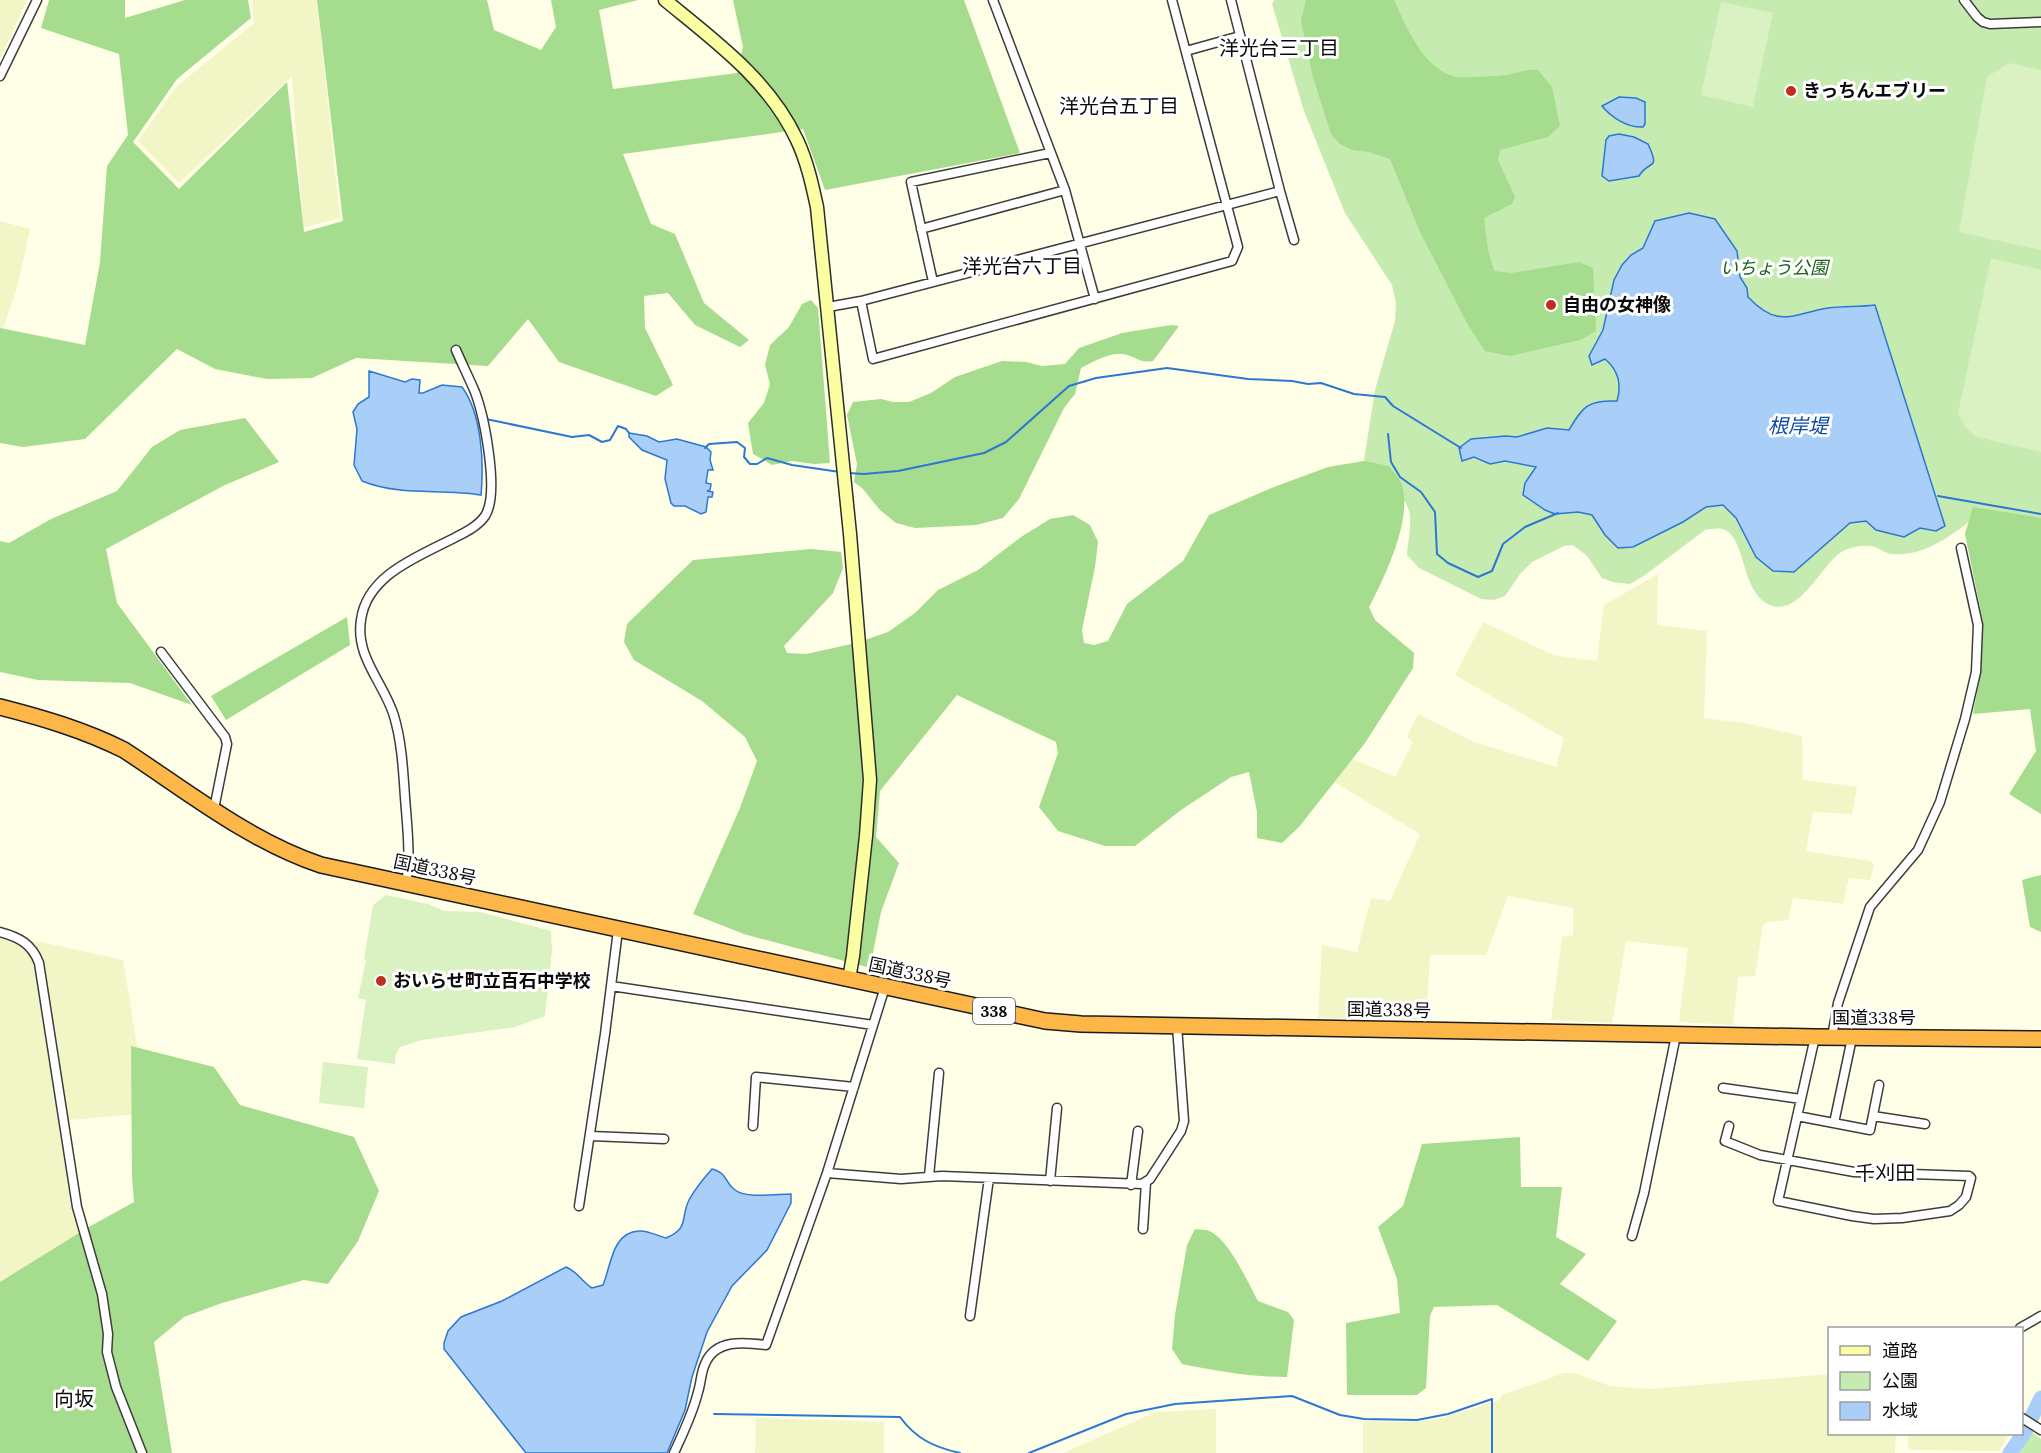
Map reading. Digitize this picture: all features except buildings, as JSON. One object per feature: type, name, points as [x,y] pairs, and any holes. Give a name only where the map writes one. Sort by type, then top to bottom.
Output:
[{"type":"highway","name":"国道338号","points":[[0,707],[79,729],[124,750],[270,844],[299,857],[368,876],[1045,1021],[1072,1024],[1177,1026],[1852,1038],[2041,1039]]},
{"type":"street","points":[[0,76],[37,0]]},
{"type":"street","points":[[665,0],[757,79],[785,117],[798,141],[810,176],[817,207],[828,306],[870,780],[866,836],[849,979]]},
{"type":"street","points":[[993,0],[1065,190],[1095,298]]},
{"type":"street","points":[[861,301],[873,358],[1232,261],[1238,248],[1172,0]]},
{"type":"street","points":[[1231,0],[1294,240]]},
{"type":"street","points":[[1964,0],[1983,22],[1990,24],[2041,22]]},
{"type":"street","points":[[1186,51],[1240,36]]},
{"type":"street","points":[[933,282],[911,182],[1050,153]]},
{"type":"street","points":[[921,229],[1065,190]]},
{"type":"street","points":[[828,306],[861,301],[1280,191]]},
{"type":"street","points":[[406,883],[409,854],[401,744],[387,699],[364,657],[361,644],[361,617],[370,594],[388,574],[478,523],[489,508],[491,494],[484,424],[474,389],[456,350]]},
{"type":"street","points":[[1832,1037],[1838,1003],[1870,907],[1918,850],[1940,802],[1965,719],[1976,672],[1978,625],[1961,548]]},
{"type":"street","points":[[161,652],[225,737],[227,744],[214,809]]},
{"type":"street","points":[[579,1206],[591,1136],[618,930]]},
{"type":"street","points":[[0,932],[26,942],[34,951],[39,963],[77,1207],[102,1294],[108,1334],[107,1352],[116,1387],[142,1453]]},
{"type":"street","points":[[611,986],[873,1025]]},
{"type":"street","points":[[674,1453],[688,1424],[704,1365],[711,1353],[725,1345],[741,1342],[766,1345],[827,1173],[885,987]]},
{"type":"street","points":[[827,1173],[901,1179],[929,1176],[1131,1185],[1146,1182],[1181,1131],[1184,1121],[1177,1026]]},
{"type":"street","points":[[1632,1236],[1644,1193],[1676,1035]]},
{"type":"street","points":[[1729,1126],[1725,1141],[1760,1155],[1787,1161],[1854,1172],[1969,1176],[1971,1178],[1966,1197],[1959,1205],[1950,1211],[1902,1218],[1874,1219],[1778,1201],[1787,1161],[1797,1116],[1815,1037]]},
{"type":"street","points":[[1834,1123],[1852,1038]]},
{"type":"street","points":[[929,1176],[939,1073]]},
{"type":"street","points":[[753,1125],[756,1077],[854,1087]]},
{"type":"street","points":[[1797,1116],[1870,1130],[1879,1085]]},
{"type":"street","points":[[1723,1088],[1801,1099]]},
{"type":"street","points":[[1050,1181],[1057,1108]]},
{"type":"street","points":[[1873,1116],[1925,1124]]},
{"type":"street","points":[[1131,1185],[1138,1131]]},
{"type":"street","points":[[591,1136],[663,1140]]},
{"type":"street","points":[[970,1316],[989,1178]]},
{"type":"street","points":[[1143,1228],[1146,1182]]},
{"type":"street","points":[[2023,1327],[2041,1316]]},
{"type":"street","points":[[2023,1419],[2041,1430]]},
{"type":"green space","points":[[0,0],[27,0],[0,59]]},
{"type":"green space","points":[[49,0],[125,0],[125,18],[185,0],[248,0],[251,18],[177,79],[133,142],[179,189],[287,82],[304,232],[343,221],[317,0],[487,0],[494,30],[541,50],[556,27],[551,0],[638,0],[599,10],[613,89],[737,73],[743,47],[733,0],[964,0],[1020,153],[825,190],[803,129],[623,154],[651,224],[675,234],[704,303],[749,340],[740,347],[695,325],[668,293],[644,296],[645,328],[673,385],[656,396],[559,362],[528,319],[488,366],[356,358],[312,378],[267,379],[215,369],[177,349],[85,439],[23,447],[0,443],[0,328],[85,345],[100,262],[107,166],[128,135],[119,54],[41,28]]},
{"type":"green space","points":[[252,0],[317,0],[340,218],[303,228],[292,76],[179,183],[138,141],[176,87],[254,23]]},
{"type":"green space","name":"いちょう公園","points":[[1274,0],[2041,0],[2041,527],[1970,521],[1944,540],[1914,552],[1892,554],[1871,546],[1852,548],[1833,559],[1800,597],[1781,607],[1770,605],[1761,599],[1749,580],[1733,537],[1727,531],[1719,529],[1705,530],[1630,584],[1602,578],[1587,556],[1573,545],[1564,546],[1532,562],[1520,574],[1505,596],[1494,600],[1481,599],[1419,568],[1407,555],[1410,531],[1408,508],[1399,494],[1373,474],[1364,460],[1375,390],[1395,321],[1396,303],[1392,285],[1345,213],[1304,111],[1272,4]]},
{"type":"green space","points":[[1306,0],[1394,0],[1425,57],[1444,73],[1456,77],[1503,75],[1538,70],[1552,87],[1560,126],[1548,137],[1500,150],[1498,160],[1515,197],[1512,204],[1484,218],[1488,250],[1494,271],[1511,273],[1579,262],[1593,268],[1596,331],[1580,340],[1510,356],[1485,351],[1468,325],[1420,232],[1390,159],[1369,152],[1352,150],[1340,144],[1331,134],[1313,77],[1301,21]]},
{"type":"green space","points":[[1721,2],[1773,13],[1753,107],[1701,95]]},
{"type":"green space","points":[[2009,63],[2041,70],[2041,250],[1959,232],[1987,77]]},
{"type":"green space","points":[[0,221],[30,229],[17,288],[0,337]]},
{"type":"green space","points":[[1991,258],[2041,270],[2041,452],[1977,437],[1966,428],[1958,413]]},
{"type":"green space","points":[[811,300],[818,308],[830,463],[814,464],[792,461],[772,465],[753,454],[748,423],[764,403],[770,384],[765,365],[770,345],[789,327],[802,304]]},
{"type":"green space","points":[[1171,325],[1179,326],[1153,361],[1148,362],[1125,354],[1116,354],[1100,358],[1081,368],[1075,394],[1064,408],[1019,499],[1003,518],[976,525],[915,528],[896,523],[880,510],[854,482],[857,464],[847,415],[853,402],[881,399],[909,402],[931,393],[955,377],[1002,361],[1026,362],[1042,366],[1065,364],[1079,348],[1122,333]]},
{"type":"green space","points":[[245,418],[279,462],[223,486],[106,549],[117,603],[192,705],[130,683],[38,680],[0,672],[0,541],[9,543],[51,519],[117,491],[152,447],[180,430]]},
{"type":"green space","points":[[1364,461],[1389,466],[1399,479],[1404,494],[1404,510],[1396,546],[1369,607],[1375,620],[1414,653],[1413,668],[1365,743],[1299,827],[1282,843],[1257,838],[1257,812],[1249,772],[1231,777],[1181,810],[1135,846],[1105,846],[1058,831],[1039,807],[1058,753],[1056,742],[957,695],[880,791],[876,837],[899,863],[881,912],[870,968],[744,934],[693,914],[740,808],[757,761],[745,737],[702,701],[634,660],[624,642],[627,624],[693,560],[811,549],[841,552],[843,568],[833,593],[784,646],[787,653],[806,654],[856,643],[888,632],[915,613],[938,590],[978,570],[1021,537],[1050,519],[1073,515],[1090,525],[1098,542],[1082,630],[1084,643],[1094,645],[1108,641],[1127,604],[1183,561],[1209,515],[1328,467]]},
{"type":"green space","points":[[1973,507],[2041,518],[2041,814],[2009,794],[2036,751],[2030,709],[1973,714],[1980,675],[1983,622],[1965,534]]},
{"type":"green space","points":[[1658,574],[1657,625],[1707,631],[1704,718],[1745,723],[1802,736],[1803,780],[1857,787],[1852,814],[1813,812],[1806,851],[1870,861],[1874,865],[1870,880],[1849,878],[1843,904],[1793,898],[1788,920],[1763,925],[1755,976],[1738,977],[1733,1025],[1679,1022],[1688,948],[1626,941],[1612,1023],[1551,1020],[1562,937],[1573,935],[1573,908],[1508,896],[1486,955],[1430,955],[1426,1020],[1318,1018],[1322,945],[1357,952],[1371,898],[1390,901],[1420,834],[1331,780],[1346,756],[1395,777],[1413,742],[1407,737],[1418,714],[1474,742],[1556,767],[1564,738],[1455,675],[1483,622],[1553,655],[1597,661],[1604,605]]},
{"type":"green space","points":[[347,617],[350,645],[226,720],[211,696]]},
{"type":"green space","points":[[2041,875],[2041,932],[2030,927],[2022,880]]},
{"type":"green space","points":[[386,895],[428,904],[444,911],[480,912],[551,931],[552,951],[545,1016],[515,1027],[422,1040],[400,1047],[396,1054],[395,1064],[357,1059],[366,1000],[358,998],[366,960],[364,959],[373,905]]},
{"type":"green space","points":[[0,937],[41,942],[123,960],[148,1113],[58,1121],[71,1208],[97,1297],[0,1328]]},
{"type":"green space","points":[[131,1046],[214,1067],[240,1105],[354,1137],[379,1191],[358,1241],[328,1284],[304,1280],[222,1303],[184,1317],[154,1342],[172,1453],[0,1453],[0,1282],[134,1202]]},
{"type":"green space","points":[[323,1062],[368,1067],[364,1108],[319,1103]]},
{"type":"green space","points":[[1520,1137],[1521,1187],[1562,1187],[1556,1237],[1586,1254],[1560,1284],[1617,1321],[1588,1361],[1497,1305],[1434,1307],[1430,1316],[1426,1388],[1417,1395],[1347,1395],[1346,1323],[1400,1313],[1397,1279],[1378,1227],[1403,1206],[1422,1144]]},
{"type":"green space","points":[[1195,1229],[1209,1231],[1224,1243],[1258,1301],[1288,1312],[1294,1320],[1287,1377],[1234,1373],[1182,1364],[1172,1349],[1175,1315],[1187,1245]]},
{"type":"green space","points":[[1564,1373],[1575,1373],[1610,1386],[1649,1389],[1828,1374],[1828,1435],[1896,1435],[1895,1453],[1363,1453],[1363,1421],[1435,1420],[1500,1400],[1502,1395]]},
{"type":"green space","points":[[1216,1409],[1216,1453],[1063,1453],[1156,1412]]},
{"type":"green space","points":[[756,1418],[884,1422],[884,1453],[755,1453]]},
{"type":"green space","points":[[2031,1431],[2041,1439],[2041,1453],[2017,1453]]},
{"type":"green space","points":[[1908,1435],[2009,1435],[1999,1451],[1912,1450],[1908,1447]]},
{"type":"water","points":[[1619,97],[1636,98],[1645,102],[1643,127],[1632,126],[1621,121],[1602,106]]},
{"type":"water","points":[[1619,134],[1634,137],[1648,144],[1654,162],[1639,176],[1609,181],[1602,176],[1606,140],[1609,136]]},
{"type":"water","name":"根岸堤","points":[[1689,213],[1715,219],[1737,251],[1740,277],[1747,288],[1748,297],[1768,313],[1786,317],[1828,308],[1875,305],[1945,526],[1936,531],[1920,528],[1904,537],[1876,530],[1866,521],[1850,523],[1794,572],[1773,571],[1756,557],[1736,518],[1723,505],[1706,507],[1683,522],[1633,547],[1618,548],[1605,535],[1592,515],[1578,512],[1555,514],[1523,495],[1525,483],[1536,467],[1505,461],[1490,464],[1474,457],[1462,461],[1459,448],[1471,439],[1517,437],[1547,428],[1569,430],[1587,406],[1599,402],[1617,401],[1619,383],[1613,368],[1605,359],[1592,365],[1589,356],[1603,330],[1614,280],[1622,265],[1631,255],[1643,248],[1655,221]]},
{"type":"water","points":[[369,371],[405,382],[412,379],[420,380],[419,393],[442,385],[462,387],[469,398],[478,425],[482,454],[481,495],[406,491],[362,481],[354,465],[357,429],[353,412],[358,404],[369,397]]},
{"type":"water","points":[[629,433],[647,436],[659,442],[677,439],[706,447],[711,452],[710,460],[713,470],[708,470],[706,483],[711,484],[710,490],[707,491],[713,492],[712,497],[708,497],[706,512],[701,514],[685,506],[674,506],[671,503],[665,479],[667,460],[642,450],[629,437]]},
{"type":"water","points":[[712,1169],[721,1173],[740,1193],[791,1194],[791,1203],[767,1250],[732,1286],[707,1332],[692,1377],[685,1410],[667,1453],[526,1453],[444,1349],[448,1331],[461,1317],[502,1301],[566,1267],[592,1288],[603,1285],[614,1251],[623,1237],[639,1231],[666,1238],[674,1234],[683,1222],[686,1206],[691,1196]]},
{"type":"waterway","points":[[849,473],[898,471],[984,453],[1006,442],[1069,386],[1096,378],[1167,368],[1248,379],[1321,383],[1354,394],[1385,397],[1393,406],[1461,448]]},
{"type":"waterway","points":[[486,419],[572,437],[589,435],[602,442],[610,440],[618,426],[629,433]]},
{"type":"waterway","points":[[1388,434],[1391,462],[1400,477],[1421,492],[1435,512],[1437,554],[1448,563],[1478,577],[1492,571],[1503,544],[1525,527],[1558,513]]},
{"type":"waterway","points":[[705,448],[709,444],[737,442],[745,448],[744,457],[750,464],[757,464],[767,458],[792,465],[840,472]]},
{"type":"waterway","points":[[1938,496],[2041,514]]},
{"type":"waterway","points":[[1029,1453],[1126,1414],[1175,1404],[1292,1396],[1340,1415],[1364,1419],[1417,1420],[1448,1414],[1492,1399],[1492,1453]]},
{"type":"waterway","points":[[2023,1434],[2041,1398]]},
{"type":"waterway","points":[[714,1414],[900,1417],[912,1431],[926,1441],[960,1453]]},
{"type":"waterway","points":[[2010,1453],[2023,1435]]},
{"type":"place","name":"きっちんエブリー","points":[[1791,91]]},
{"type":"place","name":"自由の女神像","points":[[1551,305]]},
{"type":"place","name":"おいらせ町立百石中学校","points":[[381,981]]},
{"type":"district","name":"洋光台三丁目","points":[[1279,48]]},
{"type":"district","name":"洋光台五丁目","points":[[1119,106]]},
{"type":"district","name":"洋光台六丁目","points":[[1022,266]]},
{"type":"district","name":"千刈田","points":[[1885,1173]]},
{"type":"district","name":"向坂","points":[[74,1399]]}]
